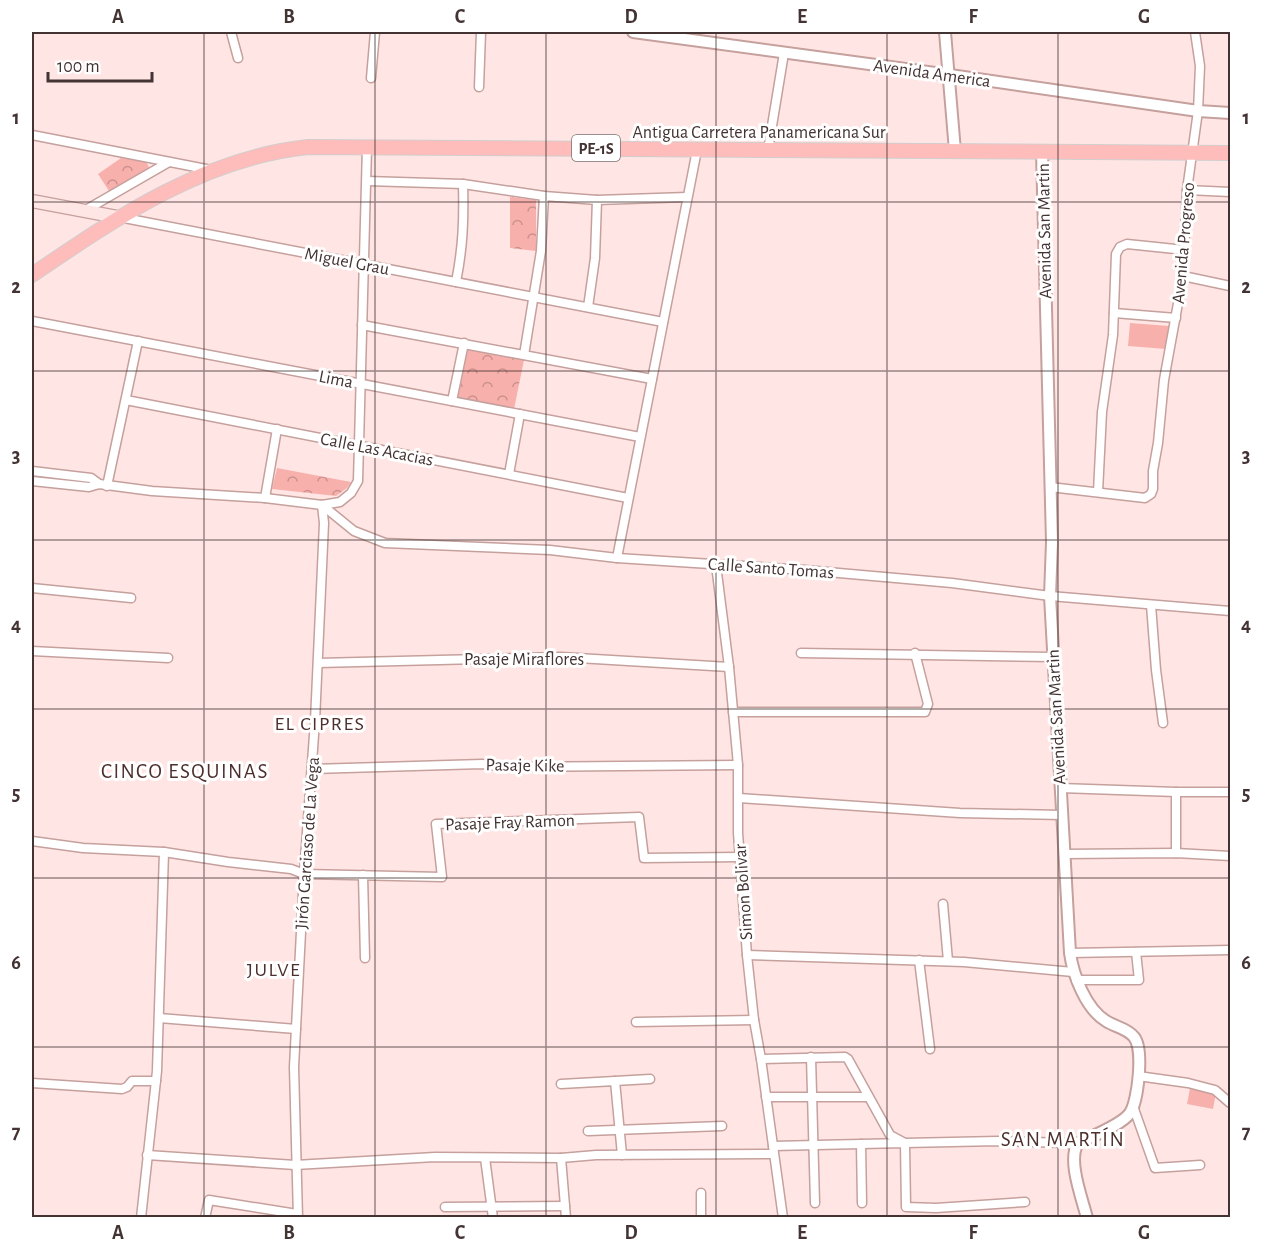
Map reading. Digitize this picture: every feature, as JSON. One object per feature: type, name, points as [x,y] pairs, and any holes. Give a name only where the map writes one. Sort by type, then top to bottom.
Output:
[{"type":"highway","name":"Antigua Carretera Panamericana Sur","points":[[32,275],[117,217],[183,182],[278,150],[308,147],[367,147],[1230,153]]},
{"type":"main road","name":"Miguel Grau","points":[[32,201],[117,217]]},
{"type":"street","points":[[231,32],[238,58]]},
{"type":"street","points":[[371,78],[375,32]]},
{"type":"street","points":[[479,87],[481,32]]},
{"type":"street","name":"Avenida America","points":[[634,32],[1198,111],[1230,113]]},
{"type":"street","points":[[945,32],[955,151]]},
{"type":"street","name":"Avenida Progreso","points":[[1098,492],[1145,498],[1151,494],[1164,380],[1183,276],[1187,190],[1198,111],[1200,66],[1195,32]]},
{"type":"street","points":[[768,150],[784,53]]},
{"type":"street","points":[[32,135],[213,171]]},
{"type":"street","points":[[32,480],[89,487],[103,485],[152,491],[265,498],[322,505],[340,502],[351,493],[358,481],[367,147]]},
{"type":"street","points":[[617,558],[697,150]]},
{"type":"street","name":"Avenida San Martin","points":[[1042,152],[1052,542],[1050,596],[1070,953],[1074,976],[1099,1016],[1133,1035],[1138,1044],[1140,1053],[1138,1076],[1132,1106]]},
{"type":"street","points":[[149,158],[152,171]]},
{"type":"street","points":[[84,211],[169,162]]},
{"type":"street","points":[[367,182],[463,184],[597,200],[687,197]]},
{"type":"street","points":[[456,282],[463,250],[465,226],[463,184]]},
{"type":"street","points":[[1187,190],[1230,192]]},
{"type":"street","points":[[524,355],[541,251],[543,195]]},
{"type":"street","points":[[588,307],[595,258],[597,200]]},
{"type":"street","name":"Miguel Grau","points":[[117,217],[663,321]]},
{"type":"street","points":[[1050,487],[1098,492],[1102,412],[1113,335],[1116,254],[1120,247],[1127,244],[1185,250]]},
{"type":"street","points":[[1183,276],[1230,286]]},
{"type":"street","points":[[1114,313],[1176,318]]},
{"type":"street","name":"Lima","points":[[32,321],[640,437]]},
{"type":"street","points":[[362,325],[652,379]]},
{"type":"street","points":[[103,485],[126,400],[138,341]]},
{"type":"street","points":[[452,401],[464,343]]},
{"type":"street","name":"Calle Las Acacias","points":[[126,400],[628,498]]},
{"type":"street","points":[[509,474],[520,414]]},
{"type":"street","points":[[265,498],[277,429]]},
{"type":"street","points":[[32,464],[48,473]]},
{"type":"street","points":[[32,471],[91,478],[103,485]]},
{"type":"street","name":"Calle Santo Tomas","points":[[322,505],[354,531],[385,543],[550,550],[617,558],[805,570],[952,583],[1050,596],[1230,611]]},
{"type":"street","name":"Jirón Garciaso de La Vega","points":[[297,1216],[294,1067],[318,663],[324,523],[322,505]]},
{"type":"street","name":"Simon Bolivar","points":[[716,565],[738,765],[740,798],[738,833],[747,955],[754,1020],[783,1218]]},
{"type":"street","points":[[32,588],[131,598]]},
{"type":"street","points":[[1151,604],[1163,723]]},
{"type":"street","points":[[32,651],[168,658]]},
{"type":"street","points":[[801,652],[1053,657]]},
{"type":"street","points":[[733,712],[925,712],[928,704],[915,653]]},
{"type":"street","name":"Pasaje Miraflores","points":[[318,663],[561,657],[729,667]]},
{"type":"street","name":"Pasaje Kike","points":[[312,769],[482,764],[506,767],[738,765]]},
{"type":"street","points":[[1060,788],[1230,792]]},
{"type":"street","points":[[1176,792],[1176,853]]},
{"type":"street","points":[[740,798],[960,813],[1062,815]]},
{"type":"street","name":"Pasaje Fray Ramon","points":[[32,841],[83,848],[165,852],[291,869],[304,874],[442,877],[436,824],[639,817],[644,858],[740,857]]},
{"type":"street","points":[[141,1218],[156,1081],[165,852]]},
{"type":"street","points":[[1064,854],[1176,853],[1230,856]]},
{"type":"street","points":[[363,875],[364,958]]},
{"type":"street","points":[[944,904],[948,961]]},
{"type":"street","points":[[1070,953],[1230,950]]},
{"type":"street","points":[[747,955],[948,961],[1074,976],[1139,980],[1136,952]]},
{"type":"street","points":[[919,960],[930,1049]]},
{"type":"street","points":[[159,1018],[296,1029]]},
{"type":"street","points":[[636,1022],[754,1020]]},
{"type":"street","points":[[761,1059],[844,1057],[848,1059],[890,1135],[905,1143]]},
{"type":"street","points":[[811,1058],[815,1203]]},
{"type":"street","points":[[1138,1076],[1188,1083],[1215,1090],[1230,1103]]},
{"type":"street","points":[[561,1084],[651,1079]]},
{"type":"street","points":[[32,1083],[122,1089],[132,1081],[156,1081]]},
{"type":"street","points":[[615,1081],[622,1155]]},
{"type":"street","points":[[766,1097],[868,1097]]},
{"type":"street","points":[[1087,1218],[1074,1164],[1074,1150],[1077,1143],[1122,1120],[1129,1114],[1132,1106]]},
{"type":"street","points":[[1132,1106],[1155,1168],[1200,1165]]},
{"type":"street","points":[[588,1131],[722,1126]]},
{"type":"street","points":[[147,1155],[296,1165],[435,1157],[561,1158],[773,1150],[815,1145],[1009,1142],[1060,1143],[1076,1146]]},
{"type":"street","points":[[905,1143],[906,1207],[936,1208],[1025,1202]]},
{"type":"street","points":[[861,1144],[862,1203]]},
{"type":"street","points":[[485,1158],[493,1218]]},
{"type":"street","points":[[561,1158],[566,1218]]},
{"type":"street","points":[[700,1193],[701,1218]]},
{"type":"street","points":[[205,1218],[209,1200],[297,1216]]},
{"type":"street","points":[[445,1207],[564,1206]]},
{"type":"green space","points":[[121,158],[145,160],[149,167],[144,174],[109,191],[98,174]]},
{"type":"green space","points":[[510,197],[536,200],[536,251],[510,248]]},
{"type":"green space","points":[[1130,323],[1169,326],[1166,349],[1128,346]]},
{"type":"green space","points":[[468,349],[524,360],[514,409],[458,397]]},
{"type":"green space","points":[[277,468],[351,482],[336,496],[272,489]]},
{"type":"green space","points":[[1190,1088],[1216,1093],[1213,1109],[1187,1104]]},
{"type":"district","name":"EL CIPRES","points":[[320,723]]},
{"type":"district","name":"CINCO ESQUINAS","points":[[185,771]]},
{"type":"district","name":"JULVE","points":[[274,969]]},
{"type":"district","name":"SAN MARTÍN","points":[[1063,1139]]}]
